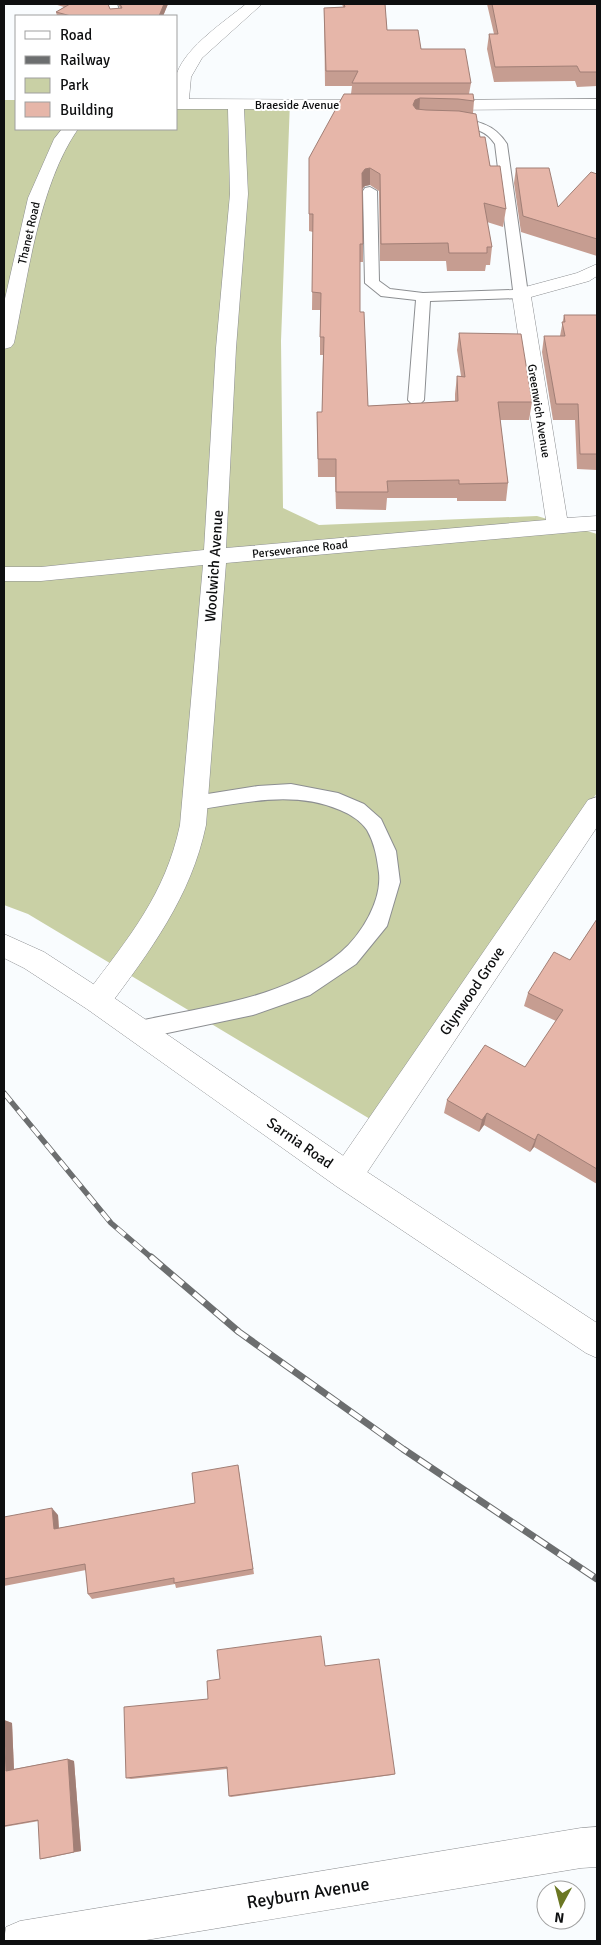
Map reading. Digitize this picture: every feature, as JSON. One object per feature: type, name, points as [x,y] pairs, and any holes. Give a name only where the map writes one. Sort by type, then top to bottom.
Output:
[{"type":"street","points":[[179,104],[185,71],[194,59],[255,4]]},
{"type":"street","name":"Braeside Avenue","points":[[179,104],[392,105]]},
{"type":"street","points":[[421,105],[597,104]]},
{"type":"street","name":"Woolwich Avenue","points":[[97,1001],[136,949],[164,905],[182,866],[193,825],[215,558],[226,348],[239,194],[236,105]]},
{"type":"street","name":"Thanet Road","points":[[4,343],[37,198],[62,139],[69,130]]},
{"type":"street","points":[[521,294],[583,277],[597,269]]},
{"type":"street","name":"Greenwich Avenue","points":[[521,294],[558,527]]},
{"type":"street","name":"Perseverance Road","points":[[4,574],[41,574],[215,558],[318,546],[597,524]]},
{"type":"street","name":"Glynwood Grove","points":[[348,1176],[597,807]]},
{"type":"street","name":"Sarnia Road","points":[[4,944],[34,960],[97,1001],[348,1176],[597,1342]]},
{"type":"street","name":"Reyburn Avenue","points":[[20,1941],[581,1848],[597,1847]]},
{"type":"lane","points":[[370,191],[372,283],[386,293],[423,297],[521,294],[501,144],[497,135],[483,126],[438,122]]},
{"type":"lane","points":[[416,400],[423,297]]},
{"type":"lane","points":[[139,1030],[253,1006],[302,989],[349,958],[380,920],[390,882],[386,851],[374,824],[357,809],[331,798],[291,791],[258,793],[195,802]]},
{"type":"green space","points":[[4,100],[15,100],[15,130],[178,130],[178,100],[290,101],[281,341],[283,508],[319,525],[537,516],[597,534],[597,793],[370,1119],[28,914],[4,905]]},
{"type":"building","points":[[70,4],[108,4],[110,9],[122,8],[120,4],[164,4],[159,15],[67,15],[56,12]]},
{"type":"building","points":[[344,4],[385,4],[387,30],[418,30],[421,49],[465,49],[471,83],[352,83],[358,71],[326,71],[324,8],[345,7]]},
{"type":"building","points":[[492,4],[597,4],[597,72],[580,72],[577,66],[495,67],[489,34],[498,34]]},
{"type":"building","points":[[344,94],[473,94],[474,101],[420,98],[415,100],[413,105],[416,109],[459,111],[476,114],[480,137],[485,137],[490,166],[500,166],[506,209],[484,203],[492,247],[487,247],[487,253],[449,253],[448,243],[381,244],[380,174],[370,168],[365,169],[362,173],[363,244],[360,244],[360,312],[364,312],[368,406],[458,401],[457,376],[465,377],[459,333],[521,334],[532,402],[498,402],[508,483],[459,484],[459,480],[387,481],[388,492],[336,492],[336,459],[318,459],[317,412],[322,412],[324,337],[320,337],[321,293],[312,292],[313,214],[309,214],[309,158]]},
{"type":"building","points":[[516,168],[549,168],[558,207],[591,172],[597,174],[597,239],[523,216]]},
{"type":"building","points":[[564,315],[597,315],[597,454],[580,454],[578,404],[556,404],[544,336],[565,336],[562,322],[565,322]]},
{"type":"building","points":[[597,919],[597,1169],[538,1134],[535,1140],[487,1113],[482,1120],[447,1100],[485,1045],[525,1067],[563,1010],[528,993],[554,952],[570,960]]},
{"type":"building","points":[[238,1465],[253,1569],[174,1583],[174,1578],[88,1594],[85,1564],[4,1579],[4,1517],[52,1508],[54,1529],[195,1503],[192,1473]]},
{"type":"building","points":[[321,1636],[325,1666],[379,1659],[395,1774],[229,1796],[227,1767],[126,1778],[124,1707],[208,1699],[207,1681],[220,1679],[217,1650]]},
{"type":"building","points":[[4,1720],[6,1771],[68,1759],[74,1852],[40,1859],[38,1820],[4,1826]]},
{"type":"railway","points":[[4,1093],[111,1223],[153,1259]]},
{"type":"railway","points":[[151,1257],[239,1332],[403,1449],[597,1579]]}]
